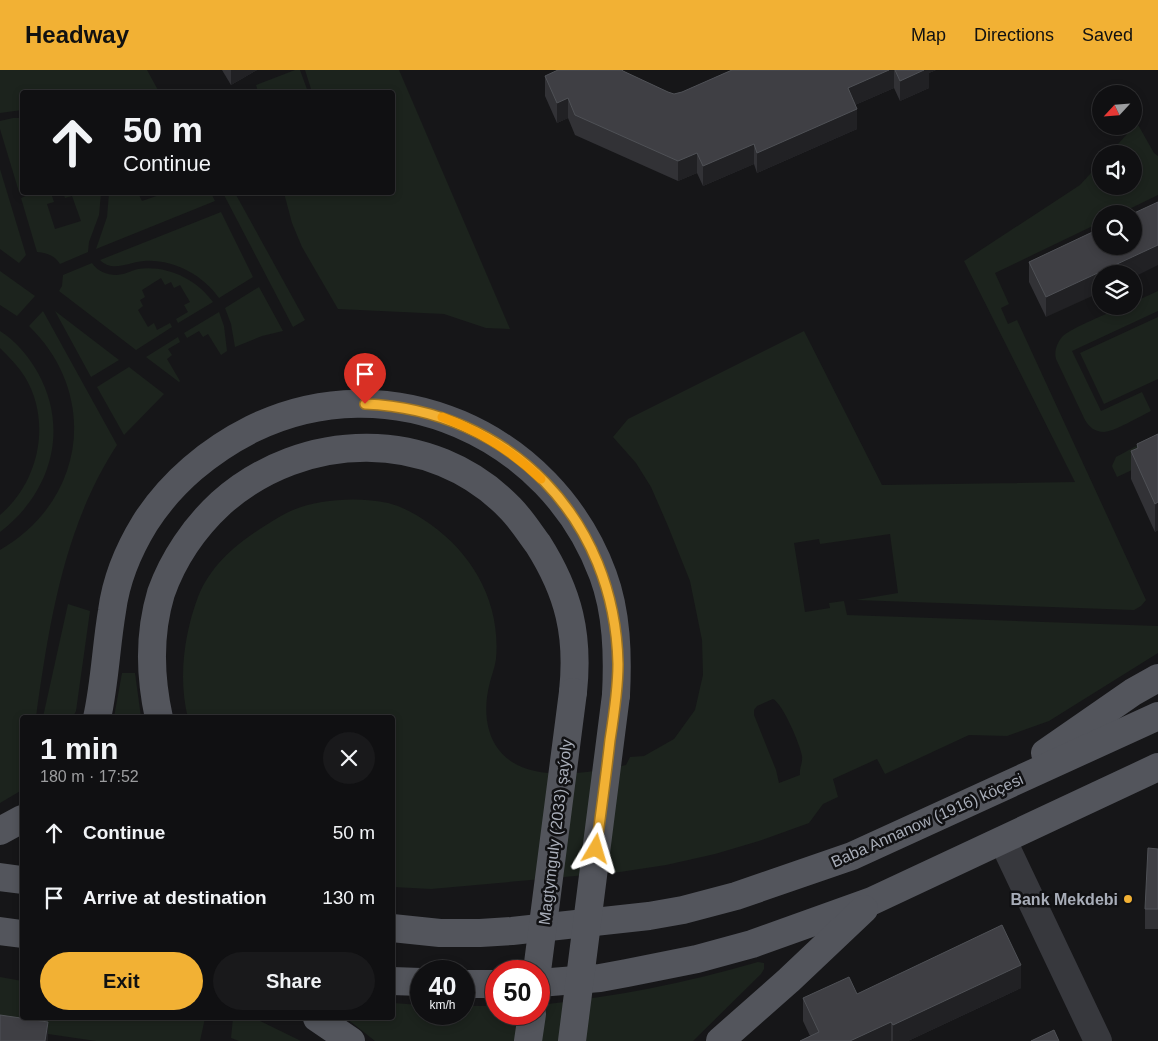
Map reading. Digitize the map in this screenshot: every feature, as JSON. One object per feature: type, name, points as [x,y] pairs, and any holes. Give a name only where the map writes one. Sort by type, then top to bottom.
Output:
[{"type":"main road","points":[[98,715],[112,608],[120,580],[134,544],[145,522],[172,488],[192,468],[221,446],[284,416],[310,409],[344,404],[388,405],[430,413],[454,421],[496,442],[517,457],[548,486],[562,502],[579,527],[603,575],[611,603],[616,632],[618,664],[616,695],[572,1041]]},
{"type":"main road","name":"Magtymguly (2033) şaýoly","points":[[158,715],[152,650],[161,595],[175,562],[202,521],[232,493],[273,467],[311,453],[350,448],[374,447],[422,455],[470,476],[510,508],[528,530],[550,563],[563,590],[574,636],[576,666],[574,692],[538,960]]},
{"type":"main road","points":[[984,795],[1133,692],[1158,678]]},
{"type":"main road","name":"Baba Annanow (1916) köçesi","points":[[395,928],[440,933],[488,932],[613,921],[683,910],[736,896],[852,856],[1158,716]]},
{"type":"main road","points":[[550,982],[600,978],[697,959],[752,944],[872,901],[1158,767]]},
{"type":"main road","points":[[0,832],[20,820]]},
{"type":"main road","points":[[0,877],[20,880]]},
{"type":"main road","points":[[720,1041],[789,980],[872,901]]},
{"type":"main road","points":[[0,930],[20,934]]},
{"type":"main road","points":[[395,981],[410,982]]},
{"type":"main road","points":[[320,1020],[351,1041]]},
{"type":"main road","points":[[528,1041],[530,1025]]},
{"type":"street","points":[[1003,841],[1098,1041]]},
{"type":"shaded area","points":[[0,70],[147,70],[158,90],[20,90],[20,110],[0,113]]},
{"type":"shaded area","points":[[295,70],[300,70],[307,90],[257,90],[256,85]]},
{"type":"shaded area","points":[[305,70],[399,70],[510,329],[486,328],[444,314],[338,309],[302,247],[292,223],[285,195],[395,195],[395,90],[311,90]]},
{"type":"shaded area","points":[[20,118],[19,192],[0,129],[0,121]]},
{"type":"shaded area","points":[[1142,132],[1154,153],[1158,156],[1158,195],[1137,205],[1092,205],[1092,226],[995,273],[1009,304],[1001,308],[1008,324],[1017,320],[1146,600],[1134,610],[856,600],[898,593],[890,534],[820,544],[819,539],[794,543],[805,612],[830,608],[829,603],[844,601],[847,615],[1158,626],[1158,653],[1049,721],[1007,736],[969,735],[885,774],[877,759],[833,779],[838,797],[823,804],[809,823],[715,854],[666,865],[620,872],[431,889],[395,887],[395,715],[187,715],[183,688],[186,641],[198,597],[204,583],[213,571],[244,540],[292,510],[333,501],[362,500],[394,505],[430,524],[460,550],[472,566],[489,600],[494,619],[496,639],[496,662],[490,682],[486,708],[488,726],[494,743],[511,761],[525,768],[541,772],[559,774],[594,771],[626,765],[630,757],[644,756],[674,739],[695,710],[703,675],[702,640],[690,581],[651,487],[636,463],[613,437],[628,419],[804,331],[882,485],[1075,482],[964,261],[1080,185],[1092,172],[1092,195],[1142,195],[1142,145],[1117,145],[1126,135],[1142,135]],"holes":[[[773,699],[777,702],[791,725],[801,750],[800,775],[779,783],[776,770],[754,715],[754,710],[757,706]]]},
{"type":"shaded area","points":[[0,169],[26,255],[19,263],[0,249]]},
{"type":"shaded area","points":[[28,195],[52,195],[54,202],[47,204],[55,229],[81,221],[72,196],[65,198],[64,195],[101,195],[99,215],[89,242],[88,252],[60,264],[50,255],[37,252],[21,198]]},
{"type":"shaded area","points":[[109,195],[139,195],[142,201],[159,195],[212,195],[215,201],[96,249],[107,217]]},
{"type":"shaded area","points":[[224,195],[236,195],[305,320],[293,327]]},
{"type":"shaded area","points":[[221,212],[253,277],[219,298],[205,282],[176,266],[155,261],[144,261],[121,266],[110,266],[100,260]]},
{"type":"shaded area","points":[[92,263],[99,270],[113,275],[149,268],[180,275],[198,287],[213,302],[178,323],[176,319],[188,312],[184,305],[190,302],[180,285],[174,288],[171,282],[165,285],[161,278],[142,290],[145,297],[140,300],[143,306],[138,310],[148,327],[154,323],[157,330],[170,323],[172,327],[136,350],[59,291],[62,286],[63,275]]},
{"type":"shaded area","points":[[0,271],[35,296],[17,316],[0,305]]},
{"type":"shaded area","points":[[259,287],[283,331],[262,336],[235,347],[231,324],[225,308]]},
{"type":"shaded area","points":[[1158,291],[1158,311],[1072,351],[1101,411],[1142,392],[1151,411],[1114,429],[1101,432],[1090,427],[1085,420],[1056,359],[1057,344],[1067,333],[1103,315],[1142,315],[1142,298]]},
{"type":"shaded area","points":[[43,311],[117,445],[99,476],[72,542],[53,611],[36,715],[20,715],[20,791],[0,803],[0,550],[29,529],[50,504],[65,476],[73,446],[73,414],[66,383],[52,353],[29,326]]},
{"type":"shaded area","points":[[55,311],[119,360],[91,377]]},
{"type":"shaded area","points":[[219,312],[224,326],[227,351],[221,355],[208,334],[203,337],[199,331],[187,338],[184,333]]},
{"type":"shaded area","points":[[1158,317],[1158,379],[1104,404],[1080,353]]},
{"type":"shaded area","points":[[0,331],[22,350],[38,373],[48,395],[53,417],[53,439],[50,460],[32,499],[17,517],[0,532],[0,515],[24,486],[32,469],[37,451],[39,432],[38,413],[33,394],[25,377],[0,348]]},
{"type":"shaded area","points":[[178,337],[180,342],[168,349],[172,355],[167,359],[179,382],[146,357]]},
{"type":"shaded area","points":[[129,367],[164,394],[124,435],[97,387]]},
{"type":"shaded area","points":[[1140,444],[1158,458],[1117,477],[1112,466],[1116,457]]},
{"type":"shaded area","points":[[68,604],[90,611],[76,711],[74,715],[43,715]]},
{"type":"shaded area","points":[[122,673],[135,673],[141,715],[114,715]]},
{"type":"shaded area","points":[[758,962],[764,963],[764,969],[761,974],[693,1041],[375,1041],[349,1020],[395,1020],[395,1003],[410,1004],[410,1025],[475,1025],[475,1006],[485,1006],[485,1025],[550,1025],[550,1004],[650,988]]},
{"type":"shaded area","points":[[0,977],[20,981],[20,1020],[205,1020],[200,1041],[96,1041],[0,1027]]},
{"type":"shaded area","points":[[233,1020],[258,1020],[301,1041],[239,1041],[231,1038]]},
{"type":"building","points":[[558,70],[622,70],[674,94],[732,70],[889,70],[848,88],[857,109],[757,153],[754,144],[703,166],[697,153],[678,161],[575,115],[568,98],[557,103],[545,76]]},
{"type":"building","points":[[895,70],[924,70],[900,81]]},
{"type":"building","points":[[1158,202],[1158,245],[1142,252],[1142,209]]},
{"type":"building","points":[[1092,232],[1092,255],[1136,255],[1115,265],[1092,265],[1092,276],[1046,297],[1029,262]]},
{"type":"building","points":[[1158,434],[1158,502],[1155,504],[1131,451],[1138,448],[1137,444]]},
{"type":"building","points":[[1148,848],[1158,849],[1158,909],[1145,909]]},
{"type":"building","points":[[1002,925],[1021,965],[893,1025],[891,1022],[850,1041],[800,1041],[819,1032],[803,998],[849,977],[857,994]]},
{"type":"building","points":[[0,1015],[20,1018],[20,1020],[48,1022],[45,1041],[0,1041]]},
{"type":"building","points":[[1054,1030],[1059,1041],[1031,1041]]},
{"type":"slow traffic","points":[[442,417],[496,442],[517,457],[541,479]]},
{"type":"place","name":"Bank Mekdebi","points":[[1128,899]]},
{"type":"route","points":[[365,404],[388,405],[430,413],[454,421],[496,442],[517,457],[548,486],[571,514],[592,551],[603,575],[611,603],[616,632],[618,664],[616,695],[596,849]]}]
